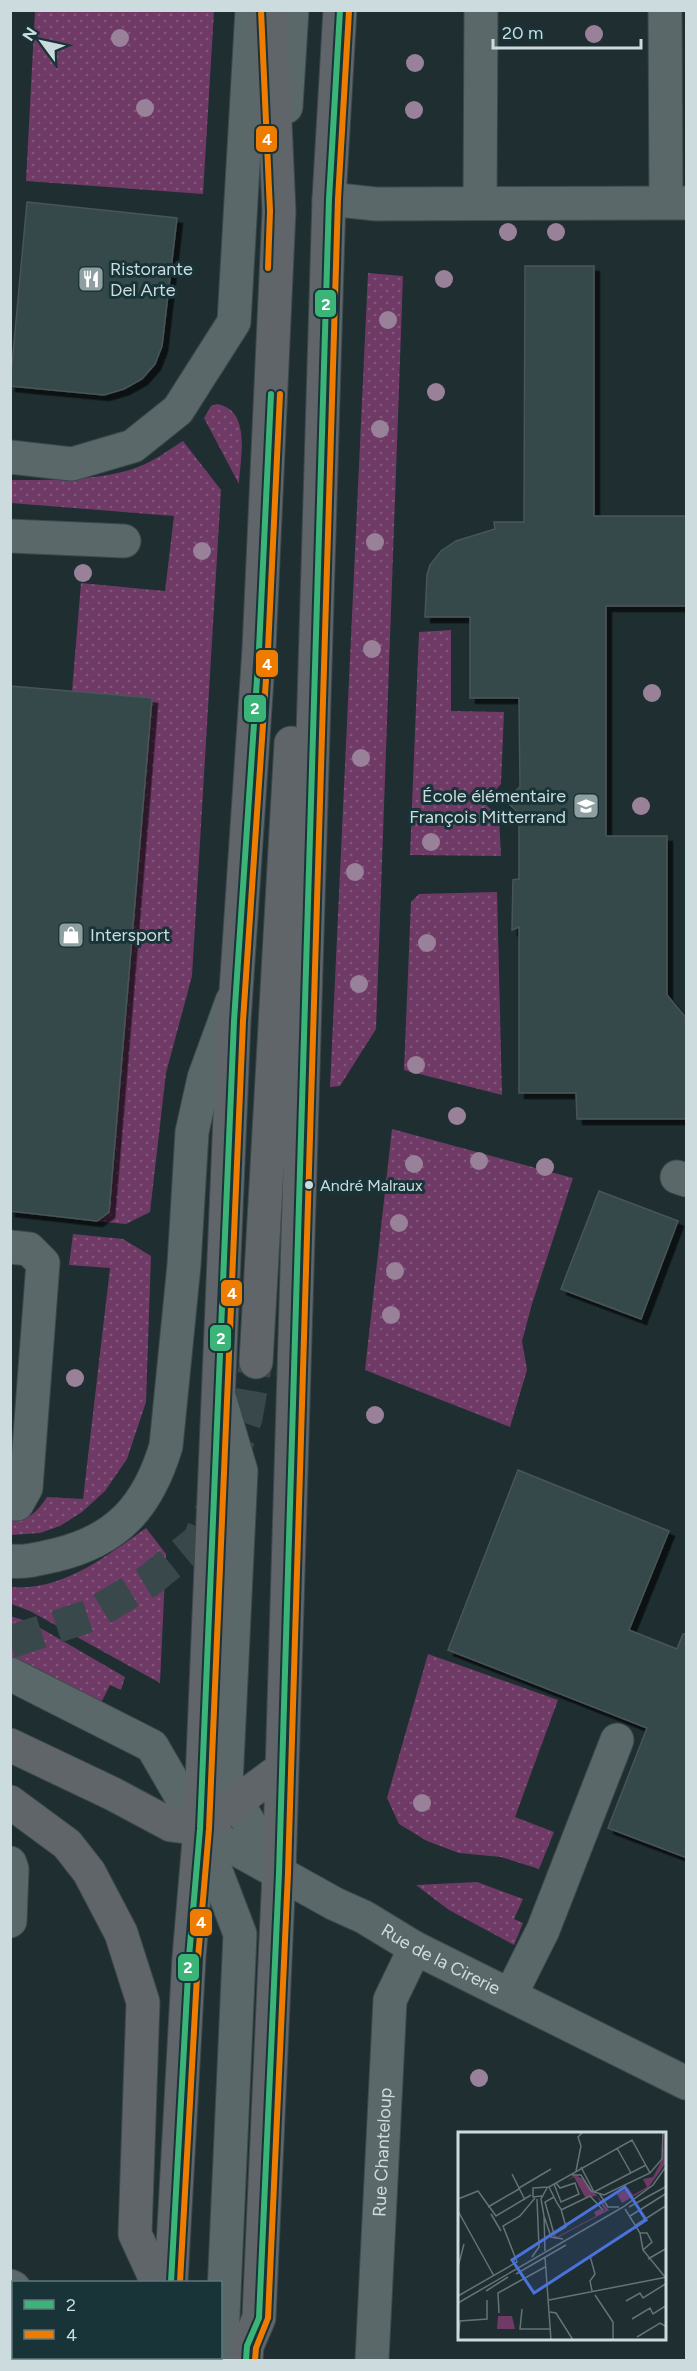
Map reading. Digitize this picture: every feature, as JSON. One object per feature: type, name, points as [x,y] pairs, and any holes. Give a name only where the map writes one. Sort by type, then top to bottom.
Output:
[{"type":"main road","points":[[171,2281],[189,1957],[200,1829],[236,991],[259,649],[279,212],[270,10]]},
{"type":"main road","points":[[246,2361],[247,2346],[259,2318],[279,1873],[329,199],[340,10]]},
{"type":"main road","points":[[256,1362],[290,746],[320,506]]},
{"type":"main road","points":[[10,1745],[113,1794],[171,1826],[200,1829],[281,1769]]},
{"type":"main road","points":[[10,1802],[67,1844],[89,1872],[121,1933],[140,1992],[143,2002],[135,2234],[156,2281]]},
{"type":"street","points":[[234,322],[252,10]]},
{"type":"street","points":[[10,457],[72,464],[133,446],[178,410],[234,322],[279,212],[292,10]]},
{"type":"street","points":[[480,203],[481,10]]},
{"type":"street","points":[[329,199],[376,204],[676,202],[665,10]]},
{"type":"street","points":[[10,536],[124,542]]},
{"type":"street","points":[[10,1561],[24,1562],[81,1549],[112,1533],[137,1506],[157,1474],[166,1446],[184,1265],[192,1132],[204,1078],[236,991]]},
{"type":"street","points":[[10,1247],[29,1249],[43,1263],[27,1488],[17,1504],[10,1504]]},
{"type":"street","points":[[219,1396],[240,1471],[226,1784],[279,1873]]},
{"type":"street","points":[[10,1674],[152,1746],[200,1829],[240,1934],[222,2339]]},
{"type":"street","points":[[511,1994],[543,1930],[617,1740]]},
{"type":"street","name":"Rue de la Cirerie","points":[[200,1829],[335,1904],[364,1917],[415,1948],[687,2083]]},
{"type":"street","points":[[10,1863],[12,1869],[10,1921]]},
{"type":"street","name":"Rue Chanteloup","points":[[372,2361],[390,2000],[415,1948]]},
{"type":"shaded area","points":[[35,11],[214,11],[203,194],[26,181]]},
{"type":"shaded area","points":[[368,273],[403,276],[376,1029],[340,1086],[330,1087]]},
{"type":"shaded area","points":[[217,404],[228,408],[240,425],[242,449],[239,484],[204,418],[211,406]]},
{"type":"shaded area","points":[[183,441],[221,490],[192,976],[166,1073],[150,1212],[126,1224],[93,1221],[102,1217],[109,1207],[152,699],[72,691],[81,583],[165,591],[174,516],[11,503],[10,480],[96,477],[113,474],[148,463]]},
{"type":"shaded area","points":[[451,630],[451,711],[504,712],[501,784],[484,803],[499,817],[501,856],[410,855],[419,632]]},
{"type":"shaded area","points":[[497,892],[502,1095],[404,1070],[411,902],[419,894]]},
{"type":"shaded area","points":[[392,1129],[573,1178],[522,1341],[527,1370],[510,1427],[365,1370]]},
{"type":"shaded area","points":[[73,1234],[123,1239],[151,1256],[146,1402],[127,1459],[105,1491],[82,1512],[60,1526],[40,1533],[11,1535],[11,1519],[28,1517],[40,1507],[47,1497],[83,1499],[110,1268],[69,1265]]},
{"type":"shaded area","points":[[146,1528],[166,1554],[160,1683],[30,1611],[11,1604],[11,1587],[30,1587],[66,1578],[115,1550]]},
{"type":"shaded area","points":[[10,1616],[30,1622],[125,1677],[121,1690],[110,1685],[100,1705],[11,1659]]},
{"type":"shaded area","points":[[428,1654],[558,1700],[515,1817],[554,1832],[539,1869],[501,1857],[459,1853],[427,1841],[399,1824],[387,1798]]},
{"type":"shaded area","points":[[477,1882],[523,1899],[514,1919],[523,1923],[514,1945],[449,1910],[416,1885]]},
{"type":"building","points":[[27,202],[177,218],[162,346],[155,364],[142,379],[124,389],[104,395],[10,386]]},
{"type":"building","name":"École élémentaire François Mitterrand","points":[[525,266],[594,266],[594,516],[687,516],[687,606],[606,606],[606,836],[667,836],[667,995],[687,1019],[687,1119],[577,1119],[576,1093],[519,1093],[519,927],[512,930],[513,880],[519,879],[519,813],[504,800],[520,787],[519,698],[470,698],[470,617],[425,617],[427,575],[430,565],[441,551],[456,541],[495,529],[494,522],[524,522]]},
{"type":"building","name":"Intersport","points":[[10,686],[152,698],[109,1212],[97,1221],[10,1211]]},
{"type":"building","points":[[599,1191],[678,1221],[641,1319],[561,1289]]},
{"type":"building","points":[[518,1470],[669,1531],[629,1630],[677,1649],[683,1634],[687,1634],[687,1858],[608,1828],[647,1728],[448,1650]]},
{"type":"tunnel","points":[[10,1642],[92,1615],[150,1580],[199,1540],[221,1488],[246,1418],[256,1362]]},
{"type":"transit line","name":"4","points":[[261,10],[270,211],[268,268]]},
{"type":"transit line","name":"2","points":[[246,2360],[247,2346],[259,2318],[279,1873],[329,199],[340,10]]},
{"type":"transit line","name":"4","points":[[255,2360],[256,2348],[268,2318],[288,1873],[338,199],[349,11]]},
{"type":"transit line","name":"2","points":[[171,2281],[189,1957],[200,1829],[234,1021],[259,649],[271,394]]},
{"type":"transit line","name":"4","points":[[180,2281],[198,1958],[209,1829],[243,1021],[268,650],[280,394]]},
{"type":"place","name":"Ristorante Del Arte","points":[[91,279]]},
{"type":"place","name":"École élémentaire François Mitterrand","points":[[586,806]]},
{"type":"place","name":"Intersport","points":[[71,935]]},
{"type":"place","name":"André Malraux","points":[[309,1185]]}]
